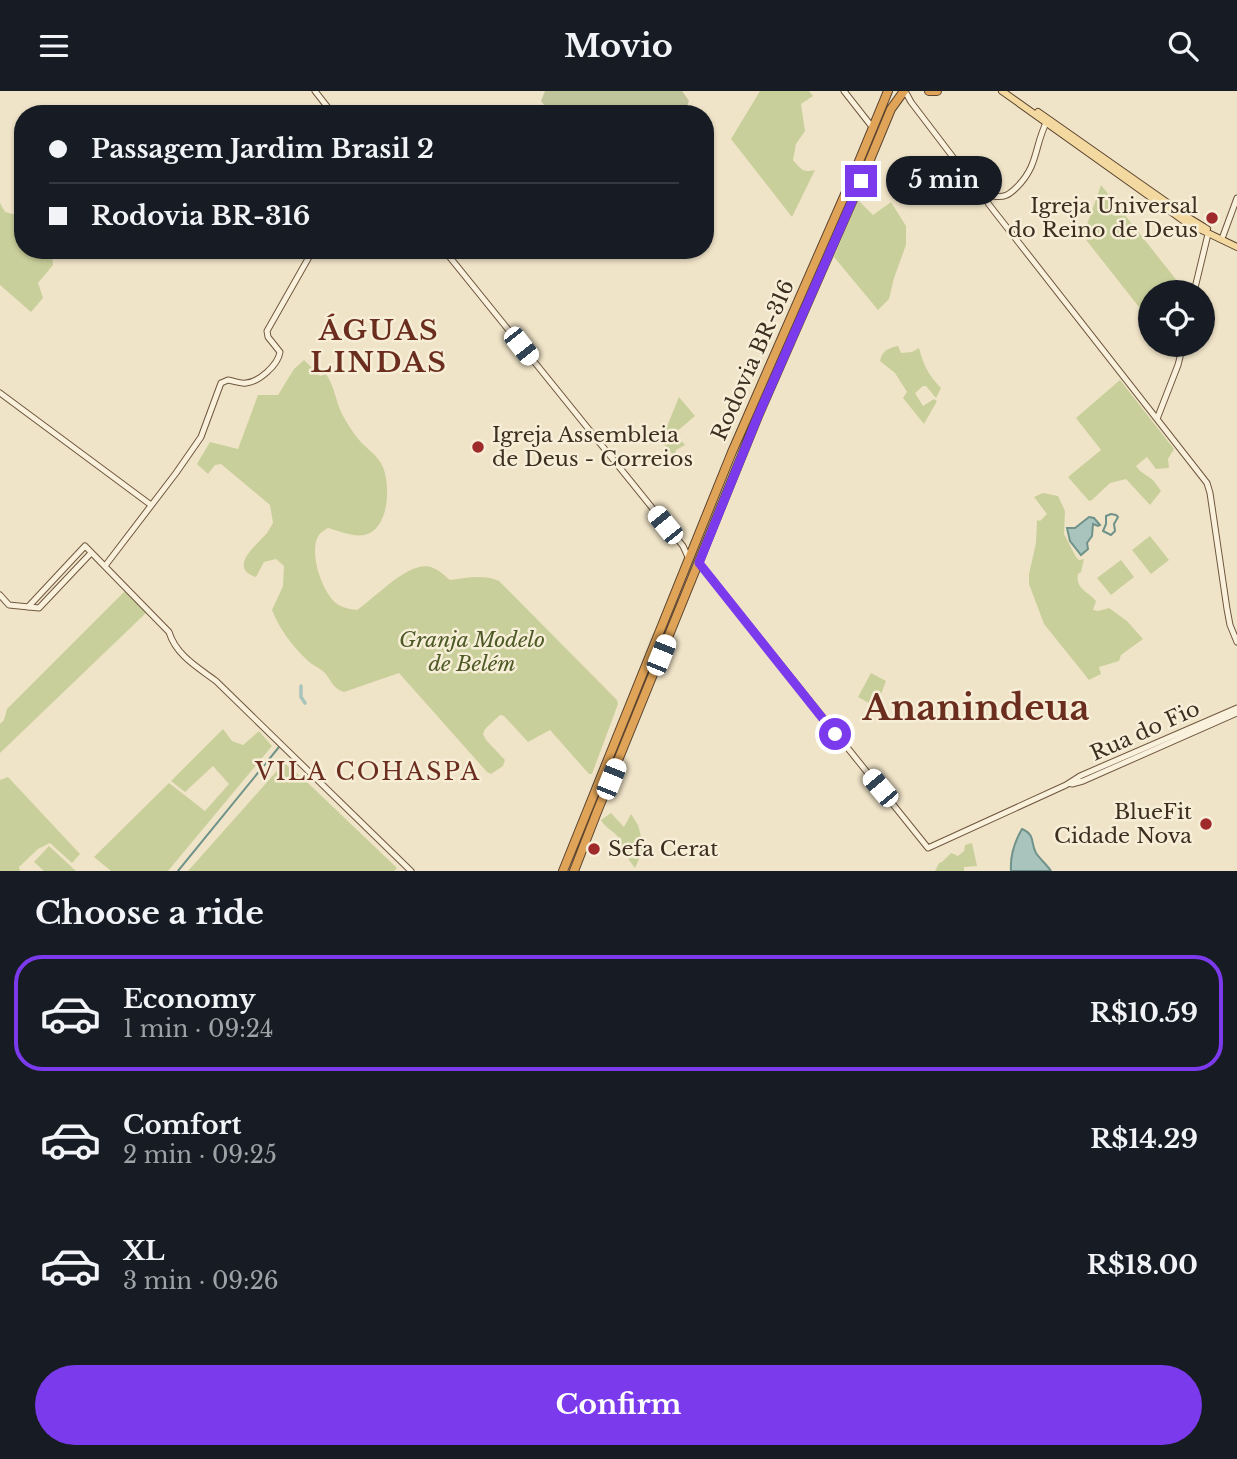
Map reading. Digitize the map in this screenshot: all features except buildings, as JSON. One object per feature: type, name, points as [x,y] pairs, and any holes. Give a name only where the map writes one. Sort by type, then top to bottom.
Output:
[{"type":"highway","points":[[887,91],[887,107]]},
{"type":"highway","points":[[873,128],[887,107],[904,91]]},
{"type":"highway","points":[[929,91],[937,91]]},
{"type":"highway","name":"Rodovia BR-316","points":[[575,871],[758,416],[861,181],[887,107]]},
{"type":"highway","name":"Rodovia BR-316","points":[[563,870],[746,419],[873,128]]},
{"type":"highway","points":[[652,651],[656,656],[661,655]]},
{"type":"highway","points":[[646,664],[652,666],[654,671]]},
{"type":"main road","points":[[1005,91],[1189,218],[1235,244]]},
{"type":"main road","points":[[1048,121],[1183,220],[1208,234],[1219,236]]},
{"type":"street","points":[[315,91],[326,105]]},
{"type":"street","points":[[844,91],[873,128]]},
{"type":"street","points":[[904,91],[1206,481],[1229,620],[1237,642]]},
{"type":"street","points":[[898,95],[911,102]]},
{"type":"street","points":[[991,202],[1008,195],[1028,175],[1048,121]]},
{"type":"street","points":[[1219,236],[1237,198]]},
{"type":"street","points":[[1197,280],[1208,234]]},
{"type":"street","points":[[105,566],[201,437],[221,383],[228,380],[239,383],[253,381],[279,358],[280,352],[268,337],[267,331],[308,259]]},
{"type":"street","points":[[451,259],[683,546],[689,559]]},
{"type":"street","points":[[1157,419],[1180,357]]},
{"type":"street","points":[[0,393],[151,505]]},
{"type":"street","points":[[28,607],[85,546],[169,632],[184,656],[216,681],[411,871]]},
{"type":"street","points":[[683,546],[694,547]]},
{"type":"street","points":[[0,595],[9,605],[39,608],[91,553]]},
{"type":"street","name":"Rua do Fio","points":[[699,563],[928,848],[1066,785],[1080,776],[1237,711]]},
{"type":"street","points":[[1229,620],[1237,630]]},
{"type":"green space","points":[[545,91],[682,91],[689,101],[687,105],[544,105],[541,101]]},
{"type":"green space","points":[[760,91],[809,91],[813,96],[801,104],[805,131],[796,144],[793,160],[802,169],[815,170],[792,217],[731,139]]},
{"type":"green space","points":[[1101,185],[1176,280],[1138,280],[1138,306],[1083,236]]},
{"type":"green space","points":[[858,200],[873,215],[891,202],[906,226],[906,245],[889,299],[878,310],[834,257]]},
{"type":"green space","points":[[0,203],[5,212],[14,214],[14,259],[53,259],[53,265],[38,283],[43,298],[31,312],[0,285]]},
{"type":"green space","points":[[898,346],[901,353],[919,348],[927,370],[941,388],[936,398],[926,386],[915,393],[923,406],[934,399],[937,401],[924,424],[903,398],[907,392],[895,373],[880,361],[886,351]]},
{"type":"green space","name":"Granja Modelo de Belém","points":[[304,360],[320,376],[326,374],[342,414],[357,438],[380,461],[387,483],[386,505],[379,524],[373,531],[355,535],[328,528],[319,535],[316,542],[316,561],[331,598],[341,606],[357,610],[392,581],[422,566],[434,568],[450,580],[481,577],[499,581],[617,700],[618,704],[592,774],[589,774],[550,730],[528,742],[500,715],[483,734],[505,760],[503,766],[491,774],[399,673],[344,692],[340,691],[286,636],[272,610],[283,586],[284,566],[276,559],[264,562],[256,577],[244,568],[247,556],[273,523],[270,505],[221,464],[215,465],[208,474],[197,464],[210,442],[238,449],[258,395],[278,395],[294,369]]},
{"type":"green space","points":[[1120,380],[1174,449],[1168,459],[1169,468],[1156,469],[1147,457],[1136,466],[1153,480],[1161,491],[1150,505],[1126,479],[1110,483],[1089,501],[1068,477],[1101,450],[1076,418]]},
{"type":"green space","points":[[679,397],[695,416],[675,433],[685,445],[676,450],[675,457],[661,441]]},
{"type":"green space","points":[[1043,493],[1058,496],[1065,511],[1064,534],[1076,557],[1079,560],[1084,559],[1078,574],[1078,583],[1096,601],[1093,610],[1109,608],[1127,621],[1143,639],[1121,655],[1119,661],[1099,667],[1101,674],[1089,680],[1044,624],[1029,584],[1037,520],[1040,521],[1047,514],[1034,497]]},
{"type":"green space","points":[[1150,536],[1169,560],[1151,574],[1132,550]]},
{"type":"green space","points":[[1121,560],[1134,577],[1111,595],[1097,578]]},
{"type":"green space","points":[[126,590],[147,612],[0,753],[0,724],[7,709]]},
{"type":"green space","points":[[871,673],[886,681],[876,707],[858,697]]},
{"type":"green space","points":[[223,729],[232,741],[243,745],[259,731],[272,746],[168,871],[111,871],[94,857],[169,783],[205,811],[229,784],[213,766],[185,792],[171,781]]},
{"type":"green space","points":[[284,763],[397,868],[394,871],[188,871]]},
{"type":"green space","points":[[8,777],[80,854],[72,863],[50,843],[38,849],[19,867],[20,871],[0,871],[0,780]]},
{"type":"green space","points":[[611,813],[624,827],[631,814],[638,825],[644,848],[635,868],[616,843],[619,838],[601,820]]},
{"type":"green space","points":[[972,843],[977,866],[964,867],[964,871],[935,871],[939,863],[951,853],[958,856],[964,851],[965,845]]},
{"type":"green space","points":[[49,846],[76,871],[44,871],[34,862]]},
{"type":"water","points":[[1089,517],[1094,518],[1100,525],[1093,524],[1092,536],[1087,543],[1088,549],[1081,555],[1070,541],[1067,528],[1075,528]]},
{"type":"water","points":[[1022,829],[1029,834],[1036,853],[1051,871],[1011,871],[1011,860]]},
{"type":"waterway","points":[[1111,514],[1118,517],[1114,524],[1115,531],[1111,535],[1103,531],[1106,516],[1111,514]]},
{"type":"waterway","points":[[301,686],[301,697],[305,703]]},
{"type":"waterway","points":[[178,871],[279,747]]},
{"type":"place","name":"Igreja Universal do Reino de Deus","points":[[1212,218]]},
{"type":"place","name":"Igreja Assembleia de Deus - Correios","points":[[478,447]]},
{"type":"place","name":"BlueFit Cidade Nova","points":[[1206,824]]},
{"type":"place","name":"Sefa Cerat","points":[[594,849]]},
{"type":"district","name":"ÁGUAS LINDAS","points":[[379,346]]},
{"type":"district","name":"Ananindeua","points":[[976,708]]},
{"type":"district","name":"VILA COHASPA","points":[[368,772]]},
{"type":"route","points":[[835,734],[699,563],[758,416],[861,181]]}]
